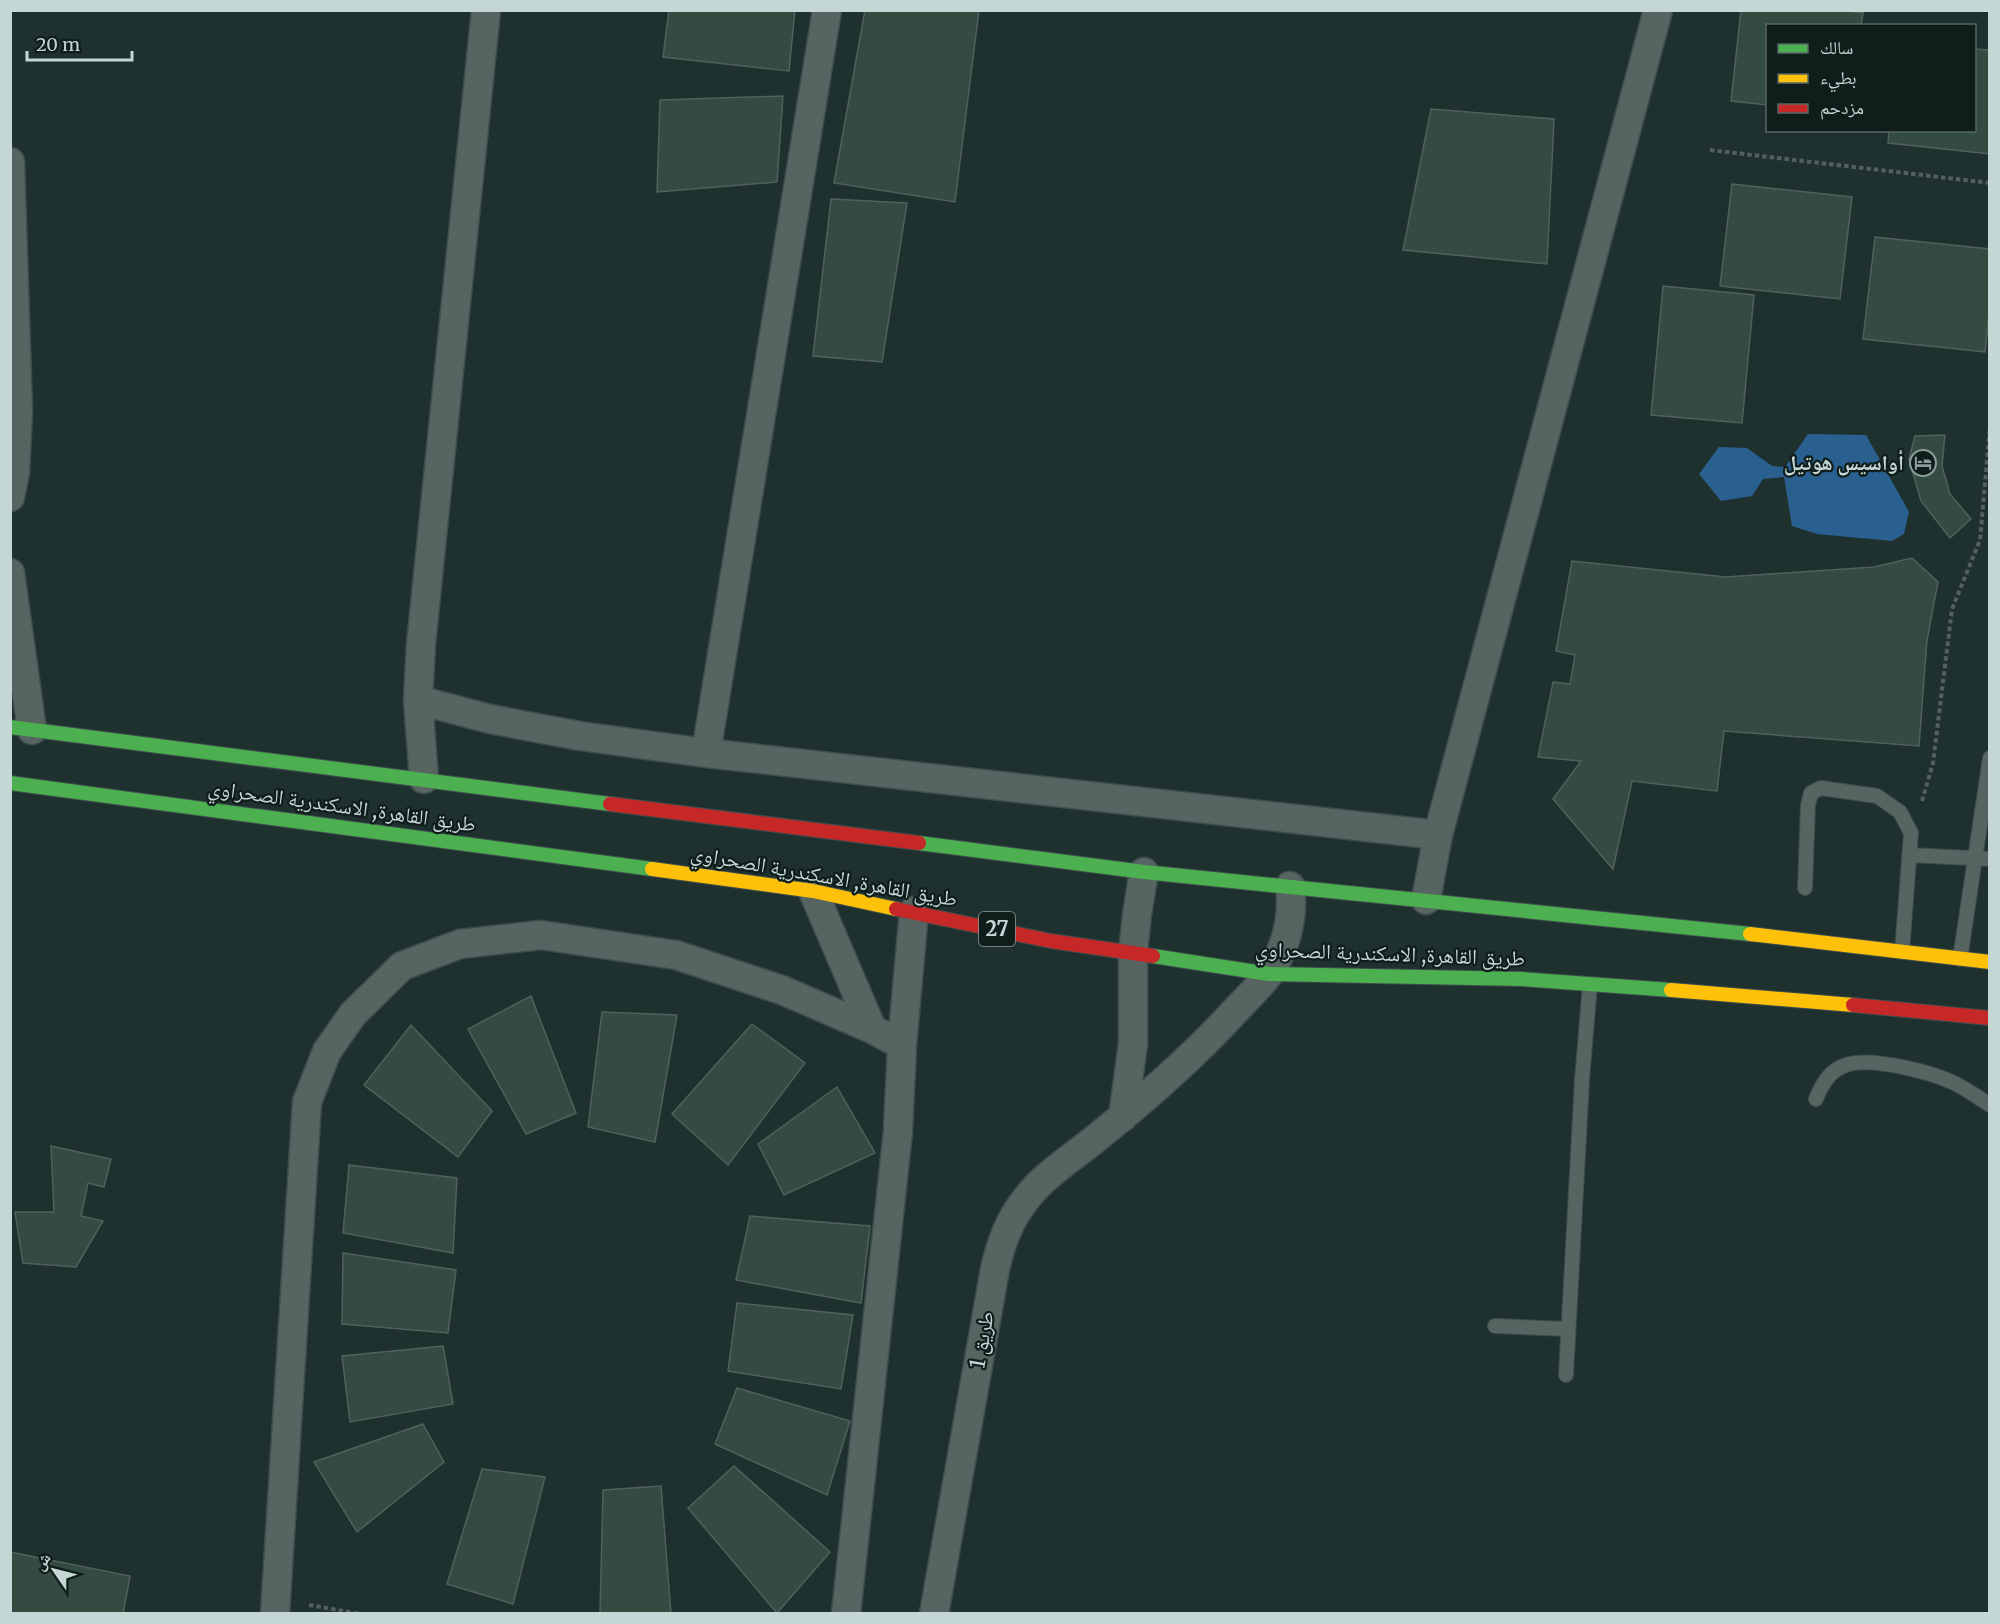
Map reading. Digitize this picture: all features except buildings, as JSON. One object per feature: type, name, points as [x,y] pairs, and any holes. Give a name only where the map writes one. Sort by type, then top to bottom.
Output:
[{"type":"highway","name":"طريق القاهرة, الاسكندرية الصحراوي","points":[[21,728],[1144,872],[1426,900],[1989,962]]},
{"type":"highway","name":"طريق القاهرة, الاسكندرية الصحراوي","points":[[10,783],[813,891],[1051,941],[1269,974],[1522,979],[1775,997],[1989,1018]]},
{"type":"street","points":[[424,779],[418,700],[421,644],[486,10]]},
{"type":"street","points":[[706,753],[827,10]]},
{"type":"street","points":[[1426,900],[1438,835],[1658,10]]},
{"type":"street","points":[[10,162],[18,411],[15,472],[10,497]]},
{"type":"street","points":[[10,573],[21,728]]},
{"type":"street","points":[[418,700],[490,719],[580,736],[706,753],[1438,835]]},
{"type":"street","points":[[1123,1117],[1133,1044],[1133,952],[1144,872]]},
{"type":"street","name":"طريق 1","points":[[934,1614],[1001,1243],[1012,1219],[1027,1197],[1123,1117],[1221,1026],[1269,974],[1280,953],[1288,928],[1292,908],[1290,886]]},
{"type":"street","points":[[813,891],[872,1029]]},
{"type":"street","points":[[846,1614],[898,1131],[902,1045],[914,911]]},
{"type":"street","points":[[276,1607],[307,1102],[327,1051],[353,1014],[402,966],[460,944],[541,936],[676,955],[782,990],[872,1029],[902,1045]]},
{"type":"lane","points":[[1960,959],[1989,758]]},
{"type":"lane","points":[[1805,888],[1808,805],[1811,793],[1821,788],[1877,796],[1900,812],[1911,833],[1902,952]]},
{"type":"lane","points":[[1909,855],[1989,859]]},
{"type":"lane","points":[[1566,1375],[1590,984]]},
{"type":"lane","points":[[1816,1098],[1822,1085],[1832,1073],[1845,1065],[1860,1062],[1917,1070],[1957,1084],[1989,1105]]},
{"type":"lane","points":[[1496,1326],[1569,1329]]},
{"type":"path","points":[[1710,150],[1989,183]]},
{"type":"path","points":[[1911,833],[1933,763],[1952,609],[1980,540],[1989,426]]},
{"type":"path","points":[[276,1607],[361,1614]]},
{"type":"water","points":[[1808,434],[1866,435],[1909,512],[1904,534],[1892,541],[1817,534],[1792,526],[1784,477],[1763,479],[1752,496],[1721,501],[1699,474],[1719,447],[1747,448],[1772,466],[1785,467]]},
{"type":"traffic: fast","points":[[10,727],[610,804]]},
{"type":"traffic: fast","points":[[10,783],[652,869]]},
{"type":"traffic: fast","points":[[919,843],[1144,872],[1750,934]]},
{"type":"traffic: fast","points":[[1153,956],[1269,974],[1522,979],[1671,990]]},
{"type":"traffic: slow","points":[[652,869],[813,891],[896,909]]},
{"type":"traffic: slow","points":[[1750,934],[1990,962]]},
{"type":"traffic: slow","points":[[1671,990],[1853,1005]]},
{"type":"traffic: jam","points":[[610,804],[919,843]]},
{"type":"traffic: jam","points":[[896,909],[1051,941],[1153,956]]},
{"type":"traffic: jam","points":[[1853,1005],[1990,1018]]},
{"type":"place","name":"أواسيس هوتيل","points":[[1923,463]]}]
